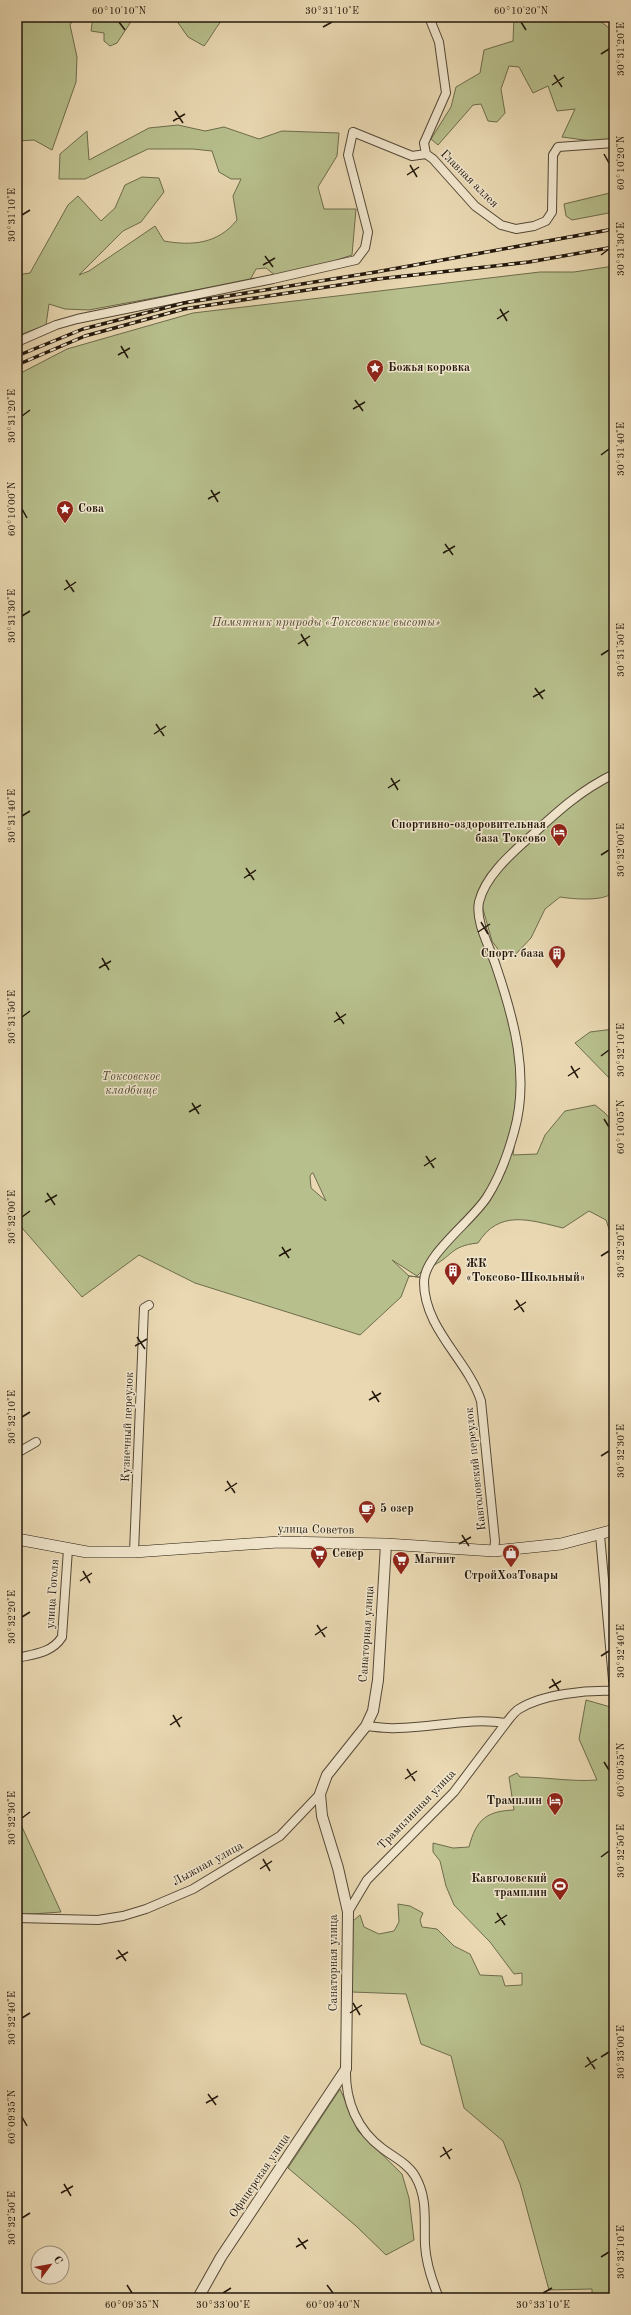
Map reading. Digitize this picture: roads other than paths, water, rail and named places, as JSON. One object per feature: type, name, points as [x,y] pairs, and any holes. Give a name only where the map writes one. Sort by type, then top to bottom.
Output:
[{"type":"main road","name":"улица Советов","points":[[17,1539],[87,1552],[134,1552],[271,1542],[386,1544],[494,1551],[561,1544],[600,1535],[614,1530]]},
{"type":"street","points":[[426,154],[424,143],[446,93],[439,42],[429,17]]},
{"type":"street","name":"Главная аллея","points":[[17,342],[56,325],[89,316],[273,279],[356,260],[365,248],[368,232],[348,155],[353,132],[412,156],[426,154],[433,159],[475,206],[501,225],[516,229],[546,221],[552,212],[553,155],[558,147],[614,143]]},
{"type":"street","name":"Кавголовский переулок","points":[[494,1551],[495,1541],[481,1401],[476,1388],[441,1333],[426,1299],[424,1280],[427,1268],[434,1257],[473,1217],[487,1197],[504,1163],[515,1130],[521,1102],[522,1084],[520,1060],[504,990],[478,915],[479,902],[485,886],[495,873],[527,839],[575,796],[614,774]]},
{"type":"street","name":"Кузнечный переулок","points":[[134,1552],[144,1308],[149,1305]]},
{"type":"street","points":[[17,1453],[36,1442]]},
{"type":"street","points":[[600,1535],[614,1691]]},
{"type":"street","name":"Санаторная улица","points":[[386,1544],[378,1680],[373,1711],[366,1726],[327,1775],[320,1794],[322,1816],[338,1868],[348,1912],[345,2087],[357,2121],[368,2136],[410,2169],[420,2186],[425,2203],[425,2246],[430,2276],[439,2298]]},
{"type":"street","name":"улица Гоголя","points":[[17,1658],[50,1650],[56,1647],[62,1637],[68,1549]]},
{"type":"street","name":"Трамплинная улица","points":[[348,1912],[367,1880],[454,1792],[506,1723],[519,1710],[539,1701],[572,1693],[614,1691]]},
{"type":"street","points":[[366,1726],[397,1728],[492,1720],[506,1723]]},
{"type":"street","name":"Лыжная улица","points":[[17,1918],[98,1920],[123,1916],[168,1900],[193,1889],[280,1836],[320,1794]]},
{"type":"street","name":"Офицерская улица","points":[[198,2298],[221,2257],[346,2069]]},
{"type":"railway","points":[[17,356],[83,329],[184,303],[376,272],[614,229]]},
{"type":"railway","points":[[17,365],[85,336],[184,309],[378,279],[529,262],[614,247]]},
{"type":"place","name":"Божья коровка","points":[[375,383]]},
{"type":"place","name":"Сова","points":[[65,524]]},
{"type":"place","name":"Спортивно-оздоровительная база Токсово","points":[[559,847]]},
{"type":"place","name":"Спорт. база","points":[[557,969]]},
{"type":"place","name":"ЖК «Токсово-Школьный»","points":[[453,1286]]},
{"type":"place","name":"5 озер","points":[[367,1524]]},
{"type":"place","name":"СтройХозТовары","points":[[511,1568]]},
{"type":"place","name":"Север","points":[[319,1569]]},
{"type":"place","name":"Магнит","points":[[401,1575]]},
{"type":"place","name":"Трамплин","points":[[555,1816]]},
{"type":"place","name":"Кавголовский трамплин","points":[[560,1901]]},
{"type":"park label","name":"Памятник природы «Токсовские высоты»","points":[[326,623]]},
{"type":"park label","name":"Токсовское кладбище","points":[[131,1084]]}]
